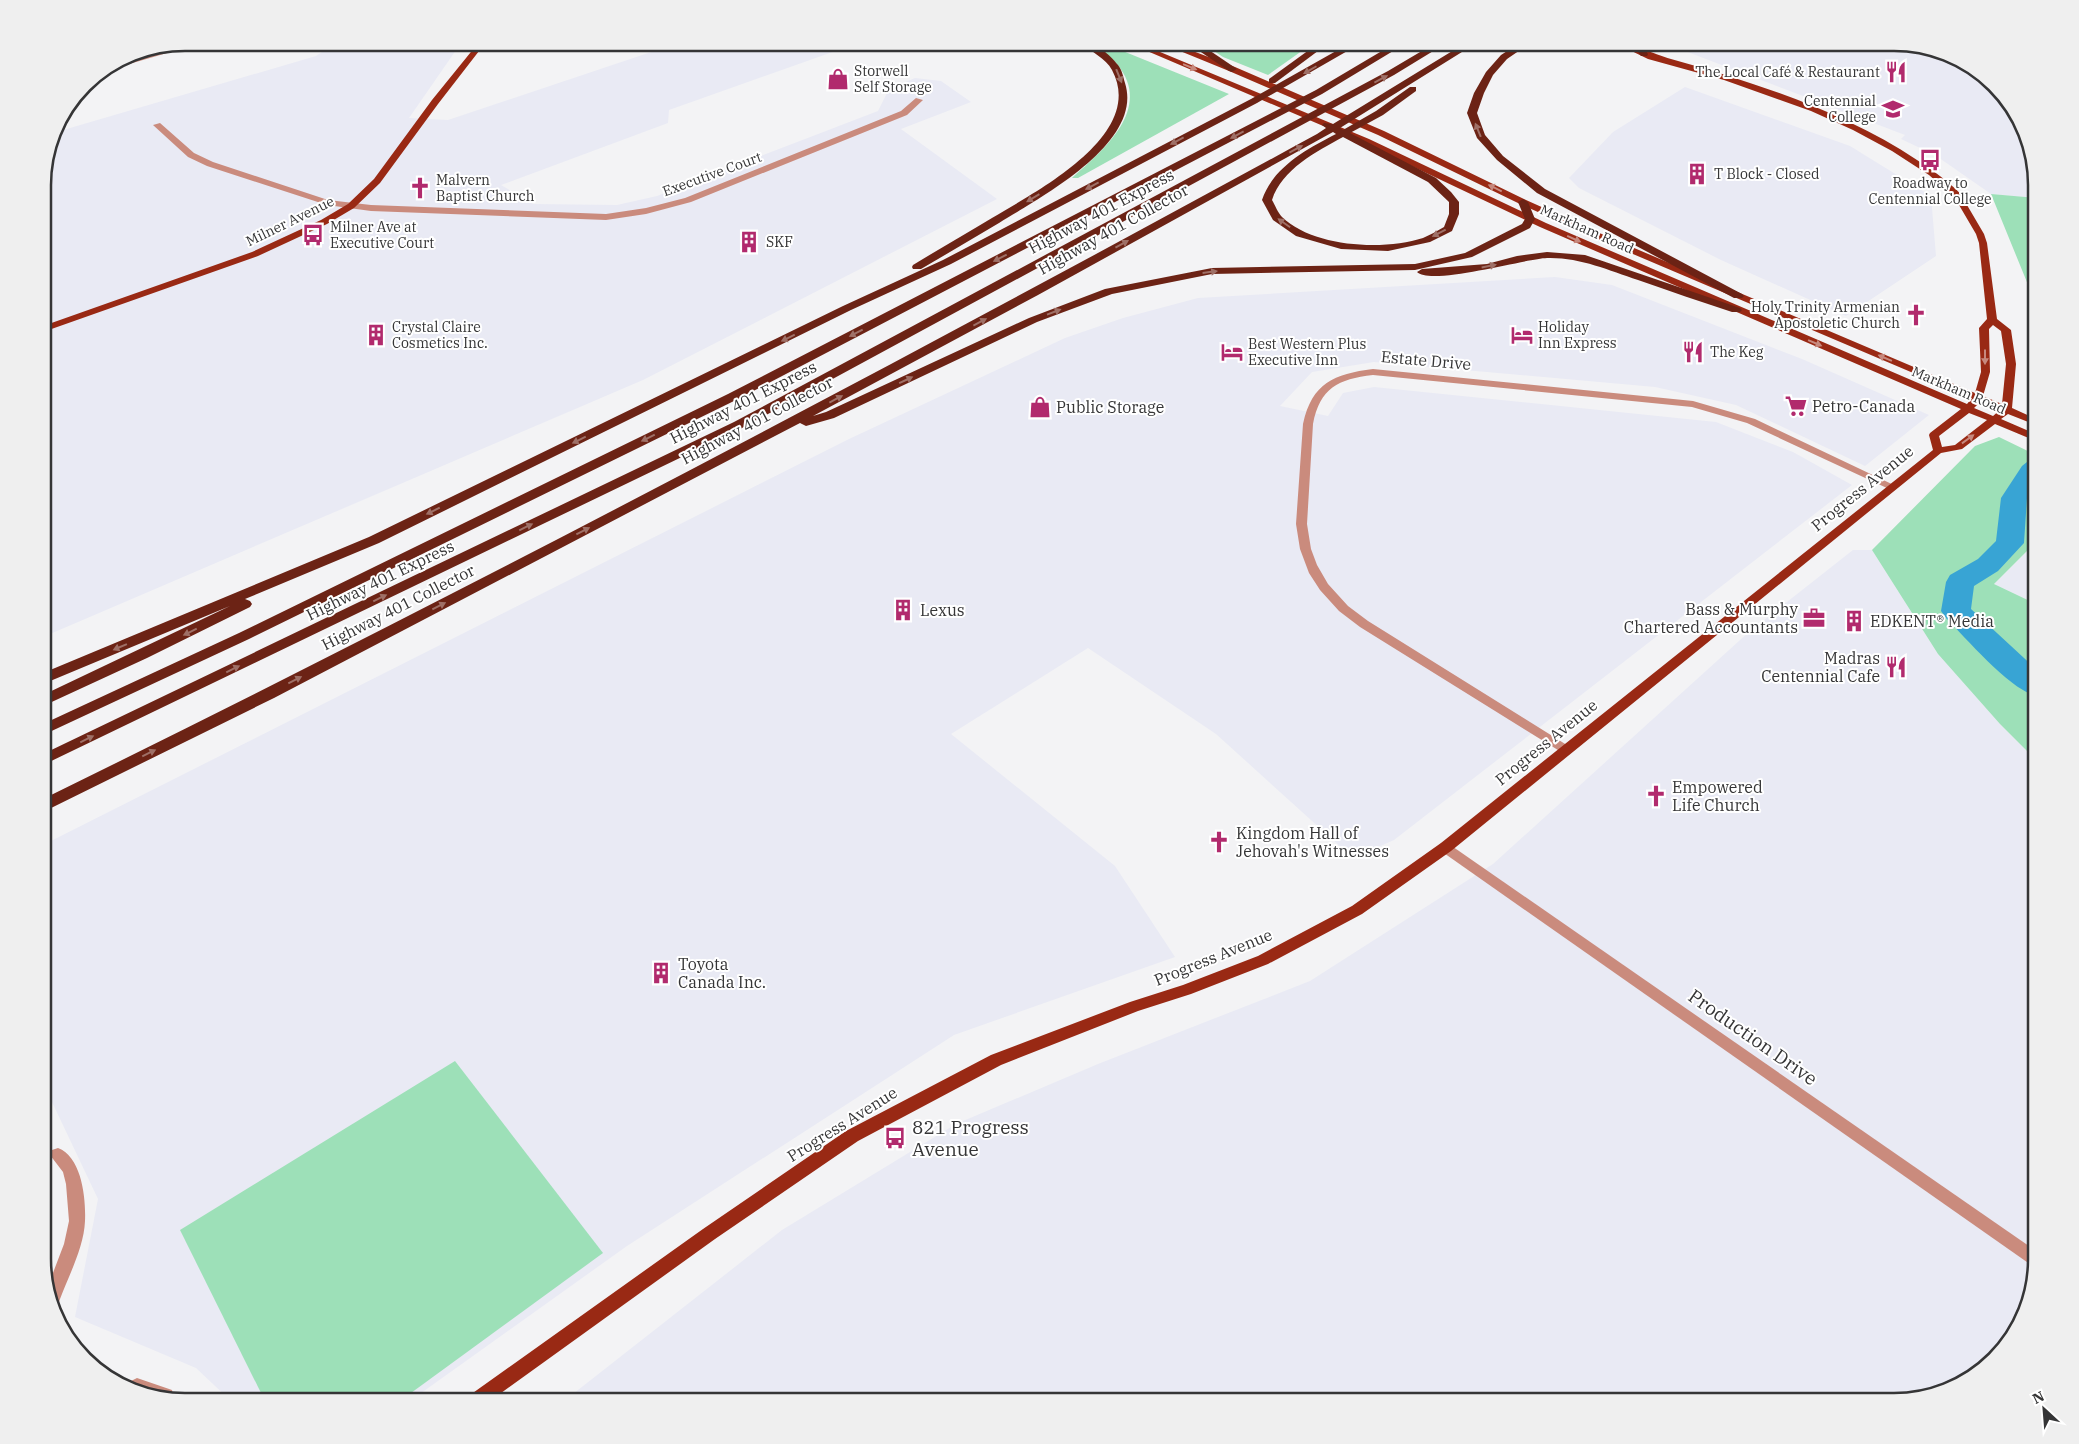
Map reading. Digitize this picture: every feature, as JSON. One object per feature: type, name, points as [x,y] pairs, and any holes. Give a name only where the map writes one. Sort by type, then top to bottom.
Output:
[{"type":"highway","points":[[847,308],[1046,191],[1098,149],[1115,126],[1124,105],[1123,86],[1116,69],[1096,51]]},
{"type":"highway","points":[[1204,51],[1232,70]]},
{"type":"highway","points":[[1218,120],[1242,97],[1281,76],[1314,51]]},
{"type":"highway","points":[[52,697],[142,655],[847,308],[947,262],[1254,101],[1343,51]]},
{"type":"highway","name":"Highway 401 Express","points":[[52,726],[244,636],[732,397],[1319,92],[1388,51]]},
{"type":"highway","name":"Highway 401 Express","points":[[52,756],[738,424],[1301,122],[1427,51]]},
{"type":"highway","name":"Highway 401 Collector","points":[[52,802],[286,685],[778,430],[1325,139],[1361,112],[1460,51]]},
{"type":"highway","points":[[1513,51],[1504,57],[1489,74],[1479,93],[1472,113],[1480,136],[1500,158],[1541,191],[1738,296]]},
{"type":"highway","points":[[1326,124],[1432,180],[1454,202],[1454,214],[1448,229],[1426,240],[1388,248],[1341,246],[1300,234],[1277,218],[1267,200],[1274,183],[1325,139],[1375,117],[1400,100],[1439,65]]},
{"type":"highway","points":[[778,430],[830,415],[1033,320],[1109,291],[1171,278],[1212,272],[1415,267],[1468,255],[1526,226],[1530,219],[1524,202]]},
{"type":"highway","points":[[1336,268],[1453,271],[1488,267],[1517,259],[1547,255],[1581,257],[1736,310]]},
{"type":"highway","points":[[52,675],[374,540]]},
{"type":"main road","name":"Markham Road","points":[[1152,51],[1394,153],[1530,219],[1736,310],[2028,434]]},
{"type":"main road","name":"Markham Road","points":[[1185,51],[1381,133],[1524,202],[1738,296],[2028,419]]},
{"type":"main road","name":"Progress Avenue","points":[[1637,51],[1691,74],[1757,98],[1779,97]]},
{"type":"main road","name":"Milner Avenue","points":[[52,326],[255,254],[324,222],[350,206],[377,181],[475,52]]},
{"type":"main road","name":"Progress Avenue","points":[[1644,54],[1698,69],[1779,97],[1843,123],[1912,165],[1963,205]]},
{"type":"main road","name":"Progress Avenue","points":[[1824,124],[1872,136],[1920,164],[1946,184],[1963,201],[1963,205],[1980,234],[1983,243],[1992,320],[1984,328],[1984,383],[1978,397],[1934,435],[1938,450]]},
{"type":"main road","points":[[1992,320],[2006,330],[2011,364],[2007,410]]},
{"type":"main road","name":"Progress Avenue","points":[[488,1393],[701,1239],[852,1136],[996,1060],[1126,1009],[1186,990],[1263,960],[1337,919],[1358,910],[1446,847],[1938,450],[1958,446],[2007,410]]},
{"type":"street","points":[[132,62],[160,54]]},
{"type":"street","name":"Executive Court","points":[[157,125],[191,154],[210,164],[327,202],[350,206],[606,217],[646,211],[688,200],[904,113],[919,100]]},
{"type":"street","name":"Estate Drive","points":[[1566,750],[1369,627],[1336,602],[1322,584],[1309,562],[1302,539],[1302,514],[1307,462],[1306,426],[1312,403],[1325,386],[1354,373],[1373,372],[1693,404],[1751,421],[1893,487]]},
{"type":"street","name":"Production Drive","points":[[1446,847],[2028,1254]]},
{"type":"street","points":[[55,1290],[72,1244],[77,1221],[74,1184],[70,1169],[58,1155]]},
{"type":"shaded area","name":"Centennial College","points":[[1685,51],[1894,51],[1911,52],[1937,58],[1968,74],[1994,97],[2005,111],[2021,142],[2027,168],[2028,197],[1991,194],[1935,155],[1901,139],[1905,135]]},
{"type":"shaded area","points":[[322,52],[455,52],[409,118],[448,120],[652,52],[834,52],[669,110],[668,123],[501,185],[533,204],[617,205],[657,196],[878,111],[889,89],[915,78],[941,81],[971,102],[901,129],[997,199],[643,380],[52,633],[52,177],[54,159],[61,134],[63,130],[316,56]]},
{"type":"shaded area","points":[[1685,87],[1850,146],[1931,196],[1936,256],[1846,316],[1721,260],[1579,188],[1569,178],[1613,132]]},
{"type":"shaded area","points":[[1555,277],[1612,285],[1802,359],[1929,415],[1865,466],[1736,405],[1655,387],[1374,362],[1312,372],[1280,406],[1328,416],[1343,393],[1374,387],[1716,422],[1793,452],[1852,485],[1394,840],[1353,858],[1216,734],[1088,648],[951,734],[1115,866],[1175,957],[954,1035],[627,1246],[421,1393],[223,1393],[196,1368],[75,1317],[98,1199],[52,1102],[52,840],[849,439],[1065,338],[1123,318],[1198,298]]},
{"type":"shaded area","points":[[1853,550],[1872,550],[1938,654],[2000,724],[2028,752],[2027,1276],[2021,1302],[2005,1333],[1982,1359],[1968,1370],[1937,1386],[1911,1392],[1894,1393],[574,1393],[782,1230],[956,1124],[1098,1064],[1310,981],[1493,864],[1750,631]]},
{"type":"shaded area","points":[[2028,550],[2028,600],[1994,584]]},
{"type":"green space","points":[[1102,51],[1124,51],[1229,94],[1078,178],[1072,178],[1110,141],[1120,127],[1127,112],[1130,97],[1127,81],[1117,64]]},
{"type":"green space","points":[[1215,51],[1301,51],[1268,75],[1223,57]]},
{"type":"green space","points":[[1991,194],[2028,197],[2028,285]]},
{"type":"green space","points":[[1999,437],[2028,451],[2028,550],[1994,584],[2028,600],[2028,752],[2000,724],[1938,654],[1872,550],[1975,446]]},
{"type":"green space","points":[[455,1061],[603,1253],[411,1393],[261,1393],[180,1230]]},
{"type":"waterway","points":[[2028,477],[2014,498],[2010,543],[1988,565],[1960,582],[1956,611],[2028,678]]},
{"type":"place","name":"The Local Café & Restaurant","points":[[1896,72]]},
{"type":"place","name":"Storwell Self Storage","points":[[838,79]]},
{"type":"place","name":"Centennial College","points":[[1893,109]]},
{"type":"place","name":"Roadway to Centennial College","points":[[1930,160]]},
{"type":"place","name":"T Block - Closed","points":[[1697,174]]},
{"type":"place","name":"Malvern Baptist Church","points":[[420,188]]},
{"type":"place","name":"Milner Ave at Executive Court","points":[[313,235]]},
{"type":"place","name":"SKF","points":[[749,242]]},
{"type":"place","name":"Holy Trinity Armenian Apostoletic Church","points":[[1916,315]]},
{"type":"place","name":"Crystal Claire Cosmetics Inc.","points":[[376,335]]},
{"type":"place","name":"Holiday Inn Express","points":[[1522,335]]},
{"type":"place","name":"Best Western Plus Executive Inn","points":[[1232,352]]},
{"type":"place","name":"The Keg","points":[[1693,352]]},
{"type":"place","name":"Petro-Canada","points":[[1796,406]]},
{"type":"place","name":"Public Storage","points":[[1040,407]]},
{"type":"place","name":"Lexus","points":[[903,610]]},
{"type":"place","name":"Bass & Murphy Chartered Accountants","points":[[1814,618]]},
{"type":"place","name":"EDKENT® Media","points":[[1854,621]]},
{"type":"place","name":"Madras Centennial Cafe","points":[[1896,667]]},
{"type":"place","name":"Empowered Life Church","points":[[1656,796]]},
{"type":"place","name":"Kingdom Hall of Jehovah's Witnesses","points":[[1219,842]]},
{"type":"place","name":"Toyota Canada Inc.","points":[[661,973]]},
{"type":"place","name":"821 Progress Avenue","points":[[895,1138]]}]
